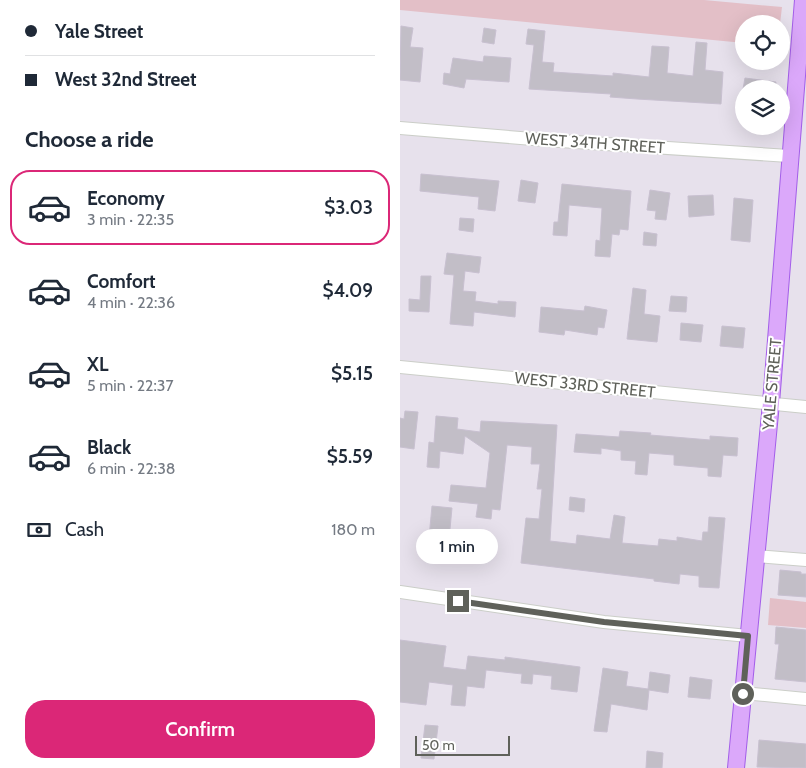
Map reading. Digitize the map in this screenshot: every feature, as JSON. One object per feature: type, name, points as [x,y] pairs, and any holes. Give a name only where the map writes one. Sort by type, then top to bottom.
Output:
[{"type":"main road","name":"YALE STREET","points":[[736,768],[770,404],[789,156],[802,59],[802,0]]},
{"type":"street","name":"WEST 34TH STREET","points":[[400,128],[545,140],[789,156]]},
{"type":"street","name":"WEST 33RD STREET","points":[[400,367],[806,407]]},
{"type":"street","points":[[756,556],[806,560]]},
{"type":"street","points":[[400,592],[604,622],[748,636]]},
{"type":"street","points":[[743,694],[806,699]]},
{"type":"shaded area","points":[[400,0],[704,0],[782,7],[781,15],[735,15],[735,42],[400,10]]},
{"type":"shaded area","points":[[770,598],[806,602],[806,628],[768,625]]},
{"type":"building","points":[[401,26],[413,28],[410,47],[423,48],[420,82],[400,80]]},
{"type":"building","points":[[484,28],[496,30],[494,44],[482,42]]},
{"type":"building","points":[[528,29],[545,31],[542,62],[554,63],[553,72],[613,76],[613,73],[649,77],[652,46],[669,47],[667,73],[693,76],[696,42],[707,43],[705,70],[723,72],[721,104],[610,97],[611,94],[529,89],[534,45],[526,44]]},
{"type":"building","points":[[484,56],[511,58],[509,82],[466,79],[464,88],[443,84],[444,73],[450,74],[453,58],[483,62]]},
{"type":"building","points":[[745,78],[760,80],[745,80]]},
{"type":"building","points":[[421,174],[499,181],[495,211],[478,209],[479,197],[420,191]]},
{"type":"building","points":[[521,180],[538,183],[535,203],[518,201]]},
{"type":"building","points":[[562,184],[631,191],[628,230],[620,229],[619,235],[612,234],[610,257],[595,256],[596,240],[600,241],[602,208],[569,205],[567,236],[553,235],[554,222],[558,222]]},
{"type":"building","points":[[650,190],[670,193],[666,220],[655,219],[656,211],[647,210]]},
{"type":"building","points":[[713,195],[714,215],[689,217],[688,196]]},
{"type":"building","points":[[734,198],[753,200],[750,242],[731,240]]},
{"type":"building","points":[[460,218],[474,219],[473,232],[459,230]]},
{"type":"building","points":[[644,232],[657,234],[656,246],[643,245]]},
{"type":"building","points":[[447,253],[481,257],[479,273],[465,271],[463,291],[476,292],[475,301],[498,304],[498,301],[516,302],[515,317],[474,312],[473,326],[450,324],[454,275],[444,274]]},
{"type":"building","points":[[421,276],[431,276],[429,312],[409,311],[409,299],[420,300]]},
{"type":"building","points":[[633,288],[646,290],[644,314],[660,316],[657,342],[627,339]]},
{"type":"building","points":[[671,296],[687,297],[686,312],[669,311]]},
{"type":"building","points":[[585,306],[607,310],[604,328],[598,327],[597,335],[565,330],[564,335],[539,332],[541,307],[584,311]]},
{"type":"building","points":[[681,323],[703,325],[701,342],[680,340]]},
{"type":"building","points":[[722,326],[745,328],[743,348],[720,346]]},
{"type":"building","points":[[405,411],[418,412],[414,449],[400,447],[400,418],[404,419]]},
{"type":"building","points":[[436,416],[458,418],[457,429],[480,432],[481,421],[557,425],[550,541],[576,544],[577,535],[610,539],[614,515],[625,517],[622,543],[658,546],[659,539],[677,541],[677,537],[702,541],[703,532],[708,532],[709,517],[725,518],[719,588],[699,587],[699,576],[680,574],[679,584],[654,581],[654,579],[521,563],[526,518],[539,519],[542,489],[537,489],[540,464],[531,464],[532,447],[507,445],[500,510],[492,509],[491,519],[476,517],[478,504],[449,501],[451,485],[486,488],[490,453],[465,436],[463,454],[440,451],[439,468],[427,467],[429,442],[434,443]]},
{"type":"building","points":[[620,431],[710,440],[710,436],[738,438],[737,456],[723,455],[721,477],[708,476],[708,468],[674,465],[674,455],[649,453],[647,475],[635,474],[636,461],[621,460],[621,451],[601,448],[601,454],[574,452],[576,434],[619,437]]},
{"type":"building","points":[[570,497],[585,499],[584,512],[569,510]]},
{"type":"building","points":[[432,506],[452,508],[448,550],[428,548]]},
{"type":"building","points":[[780,570],[806,574],[806,597],[778,595]]},
{"type":"building","points":[[776,627],[806,630],[806,682],[775,679],[779,644],[775,644]]},
{"type":"building","points":[[400,640],[446,646],[443,667],[466,670],[468,656],[505,660],[505,657],[580,667],[577,692],[551,689],[552,676],[533,674],[532,684],[521,683],[522,674],[486,670],[484,688],[467,686],[465,706],[451,705],[453,685],[429,682],[426,705],[400,702]]},
{"type":"building","points":[[603,668],[628,672],[626,686],[648,689],[650,672],[670,675],[668,693],[649,690],[647,710],[611,704],[607,732],[594,731]]},
{"type":"building","points":[[690,677],[712,680],[710,699],[688,697]]},
{"type":"building","points":[[425,725],[438,726],[434,759],[421,758]]},
{"type":"building","points":[[759,740],[806,744],[806,768],[757,767]]},
{"type":"building","points":[[647,751],[663,753],[662,768],[646,768]]},
{"type":"route","points":[[458,601],[604,622],[748,636],[743,694]]}]
